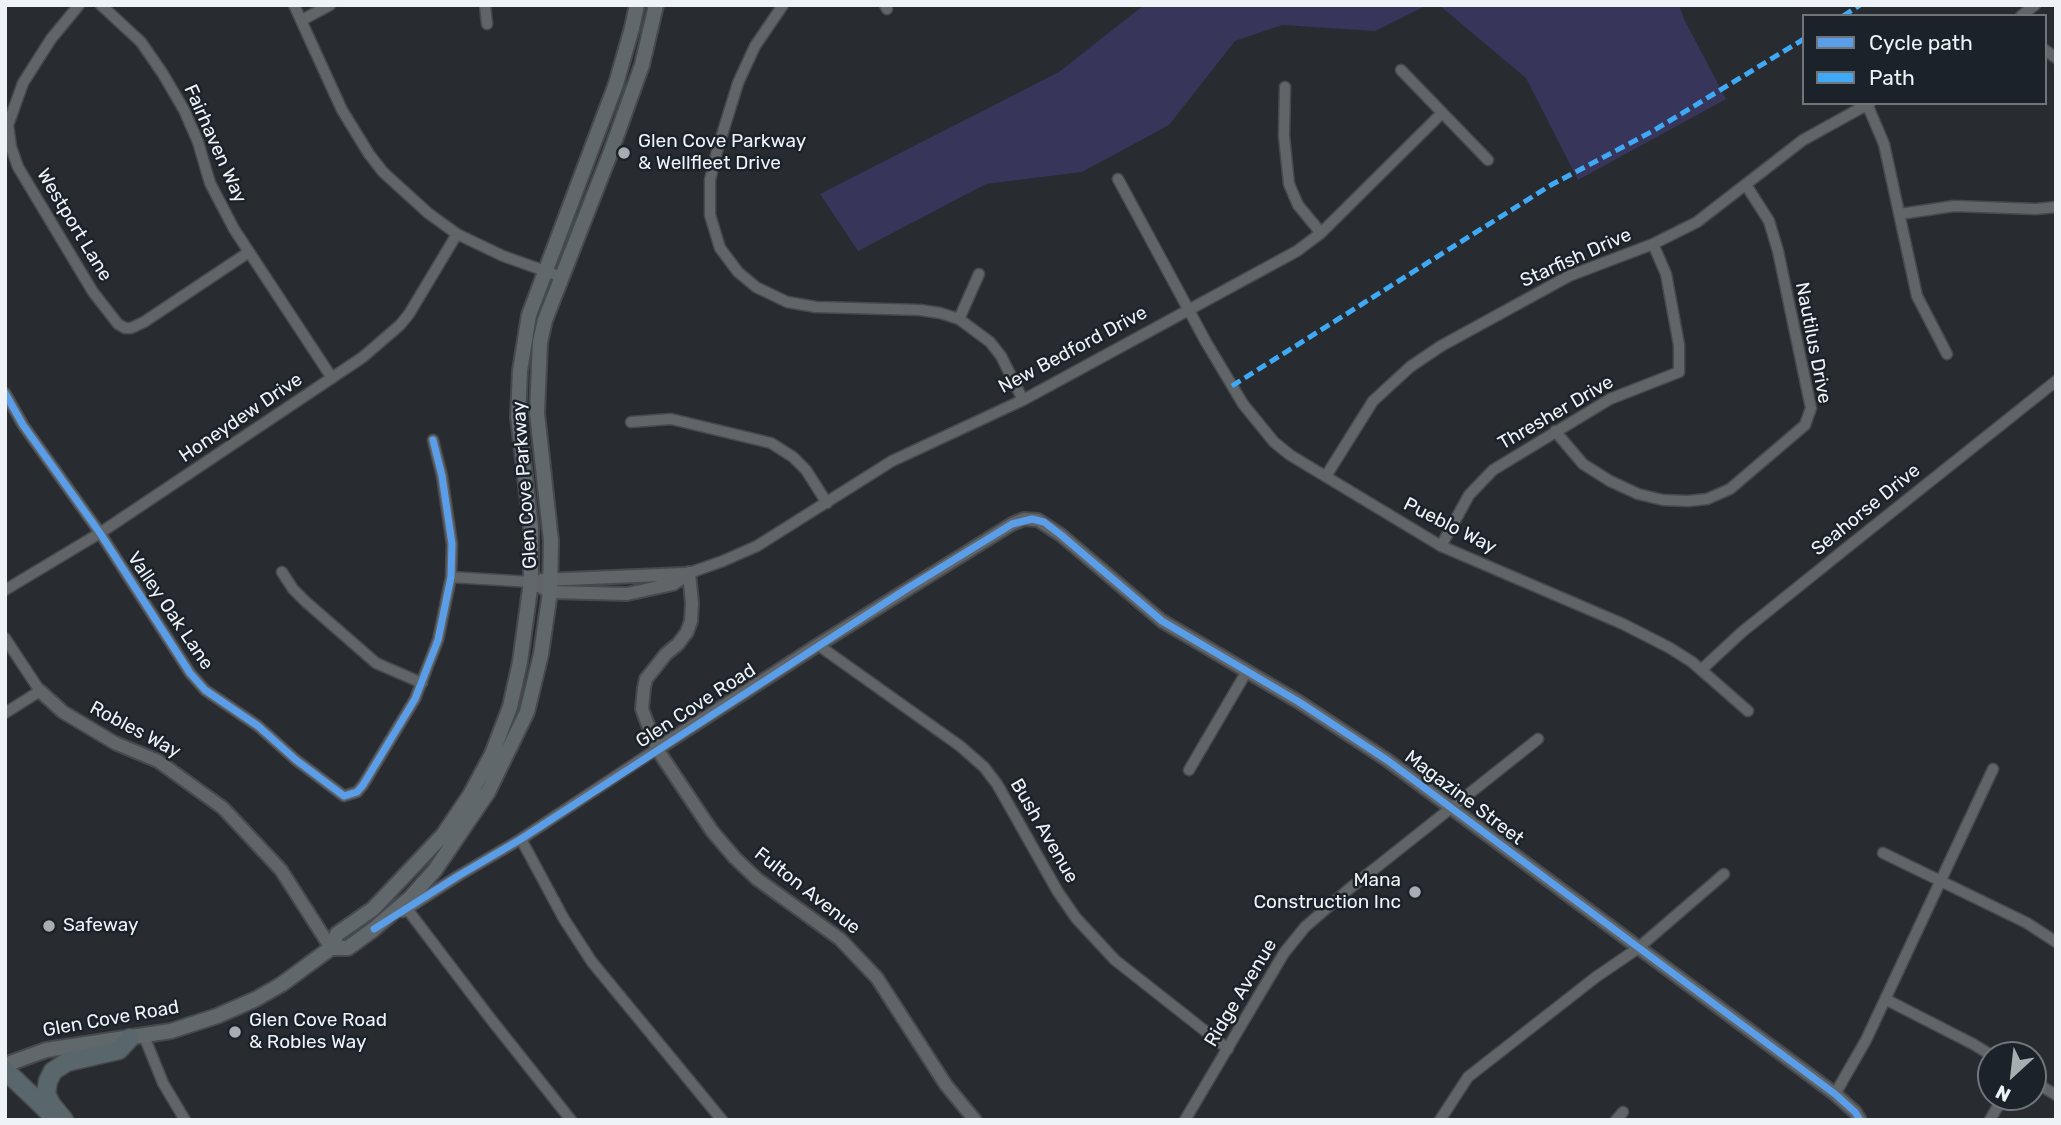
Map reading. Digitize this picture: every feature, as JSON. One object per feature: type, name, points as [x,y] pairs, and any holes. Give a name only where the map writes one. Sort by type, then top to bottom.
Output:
[{"type":"highway","points":[[64,1120],[46,1094],[53,1071],[67,1062],[119,1050],[137,1037]]},
{"type":"highway","points":[[5,1068],[58,1120]]},
{"type":"main road","name":"Glen Cove Parkway","points":[[373,909],[443,835],[492,754],[510,707],[520,662],[531,582],[531,527],[518,417],[520,371],[529,315],[616,84],[637,5]]},
{"type":"main road","name":"Glen Cove Parkway","points":[[374,929],[411,897],[435,870],[488,792],[527,712],[541,654],[551,585],[551,541],[537,413],[540,342],[545,320],[642,65],[656,5]]},
{"type":"main road","name":"Glen Cove Road","points":[[5,1068],[46,1050],[171,1031],[217,1016],[282,984],[331,948],[337,934],[373,909]]},
{"type":"main road","name":"Glen Cove Road","points":[[331,948],[348,947],[374,929]]},
{"type":"street","name":"Westport Lane","points":[[79,5],[51,39],[23,83],[8,125],[11,147],[18,167],[93,292],[118,324],[131,328],[249,252]]},
{"type":"street","name":"Fairhaven Way","points":[[101,5],[141,42],[163,74],[184,110],[198,142],[210,183],[249,252],[332,378]]},
{"type":"street","points":[[294,5],[342,110],[383,172],[428,213],[457,234],[503,256],[562,277]]},
{"type":"street","points":[[302,20],[330,5]]},
{"type":"street","points":[[485,5],[487,24]]},
{"type":"street","points":[[783,5],[755,46],[738,83],[717,151],[710,180],[710,215],[720,248],[738,272],[756,287],[787,302],[816,307],[920,310],[958,319],[990,342],[1001,356],[1023,400]]},
{"type":"street","points":[[1401,70],[1488,160]]},
{"type":"street","points":[[1285,87],[1283,136],[1289,184],[1298,205],[1321,233]]},
{"type":"street","name":"Starfish Drive","points":[[1326,477],[1373,401],[1410,367],[1441,346],[1569,276],[1653,244],[1698,222],[1803,140],[1867,105]]},
{"type":"street","points":[[1869,105],[1884,144],[1917,296],[1947,354]]},
{"type":"street","name":"New Bedford Drive","points":[[451,577],[531,582],[627,594],[673,584],[689,573],[757,546],[892,461],[1023,400],[1297,251],[1321,233],[1442,113]]},
{"type":"street","name":"Pueblo Way","points":[[1118,179],[1221,368],[1257,424],[1274,442],[1290,455],[1441,546],[1623,624],[1670,648],[1701,670],[1748,711]]},
{"type":"street","name":"Nautilus Drive","points":[[1555,431],[1583,464],[1611,481],[1638,494],[1663,500],[1688,501],[1707,499],[1730,489],[1805,425],[1811,408],[1778,250],[1769,221],[1746,185]]},
{"type":"street","points":[[1900,214],[1954,206],[2036,209],[2056,207]]},
{"type":"street","name":"Honeydew Drive","points":[[5,590],[100,534],[363,357],[400,325],[457,234]]},
{"type":"street","name":"Thresher Drive","points":[[1441,546],[1469,495],[1493,470],[1611,399],[1679,372],[1679,345],[1667,274],[1653,244]]},
{"type":"street","points":[[958,319],[978,274]]},
{"type":"street","name":"Seahorse Drive","points":[[1701,670],[1742,632],[2056,382]]},
{"type":"street","name":"Valley Oak Lane","points":[[5,393],[23,425],[100,534],[190,673],[205,690],[258,726],[296,760],[344,796],[357,792],[363,785],[415,699],[438,640],[451,577],[452,544],[433,439]]},
{"type":"street","points":[[631,422],[671,419],[771,443],[793,457],[806,470],[827,503]]},
{"type":"street","name":"Glen Cove Road","points":[[374,929],[521,839],[818,645],[1012,524],[1024,519],[1038,520]]},
{"type":"street","name":"Magazine Street","points":[[1038,520],[1061,535],[1162,621],[1342,728],[1835,1094],[1855,1111],[1860,1120]]},
{"type":"street","points":[[282,572],[306,603],[376,663],[422,682]]},
{"type":"street","name":"Fulton Avenue","points":[[689,573],[692,603],[687,632],[646,679],[644,688],[642,709],[657,749],[712,831],[735,858],[764,884],[833,933],[869,969],[889,994],[946,1085],[975,1120]]},
{"type":"street","name":"Robles Way","points":[[5,638],[40,691],[62,712],[115,743],[158,761],[223,808],[281,870],[331,948]]},
{"type":"street","name":"Bush Avenue","points":[[818,645],[978,761],[997,784],[1046,873],[1076,918],[1115,960],[1228,1049]]},
{"type":"street","points":[[1189,770],[1247,671]]},
{"type":"street","points":[[5,713],[40,691]]},
{"type":"street","name":"Ridge Avenue","points":[[1185,1120],[1284,953],[1305,927],[1538,739]]},
{"type":"street","points":[[1835,1094],[1866,1040],[1993,769]]},
{"type":"street","points":[[521,839],[564,919],[592,962],[722,1120]]},
{"type":"street","points":[[1883,853],[2027,923],[2056,942]]},
{"type":"street","points":[[1440,1120],[1468,1077],[1596,977],[1637,949],[1724,874]]},
{"type":"street","points":[[407,909],[571,1120]]},
{"type":"street","points":[[1885,999],[1977,1048]]},
{"type":"street","points":[[137,1037],[185,1120]]},
{"type":"shaded area","points":[[1144,5],[1427,5],[1375,31],[1282,25],[1235,41],[1169,125],[1082,172],[986,184],[858,251],[820,194],[1059,72]]},
{"type":"shaded area","points":[[1439,5],[1679,5],[1726,99],[1578,180],[1526,78]]},
{"type":"marked path","points":[[1846,14],[1860,5]]},
{"type":"marked path","points":[[1232,386],[1551,185],[1653,131],[1802,40]]},
{"type":"cycle path","points":[[5,393],[23,425],[100,533],[190,673],[205,690],[258,726],[296,760],[344,796],[357,792],[363,785],[415,699],[438,640],[451,577],[452,544],[442,476],[433,440]]},
{"type":"cycle path","points":[[374,929],[521,839],[908,588],[1012,524],[1032,519],[1044,522],[1061,535],[1162,621],[1299,702],[1387,760],[1835,1094],[1860,1120]]},
{"type":"place","name":"Glen Cove Parkway & Wellfleet Drive","points":[[624,153]]},
{"type":"place","name":"Mana Construction Inc","points":[[1415,892]]},
{"type":"place","name":"Safeway","points":[[49,926]]},
{"type":"place","name":"Glen Cove Road & Robles Way","points":[[235,1032]]}]
